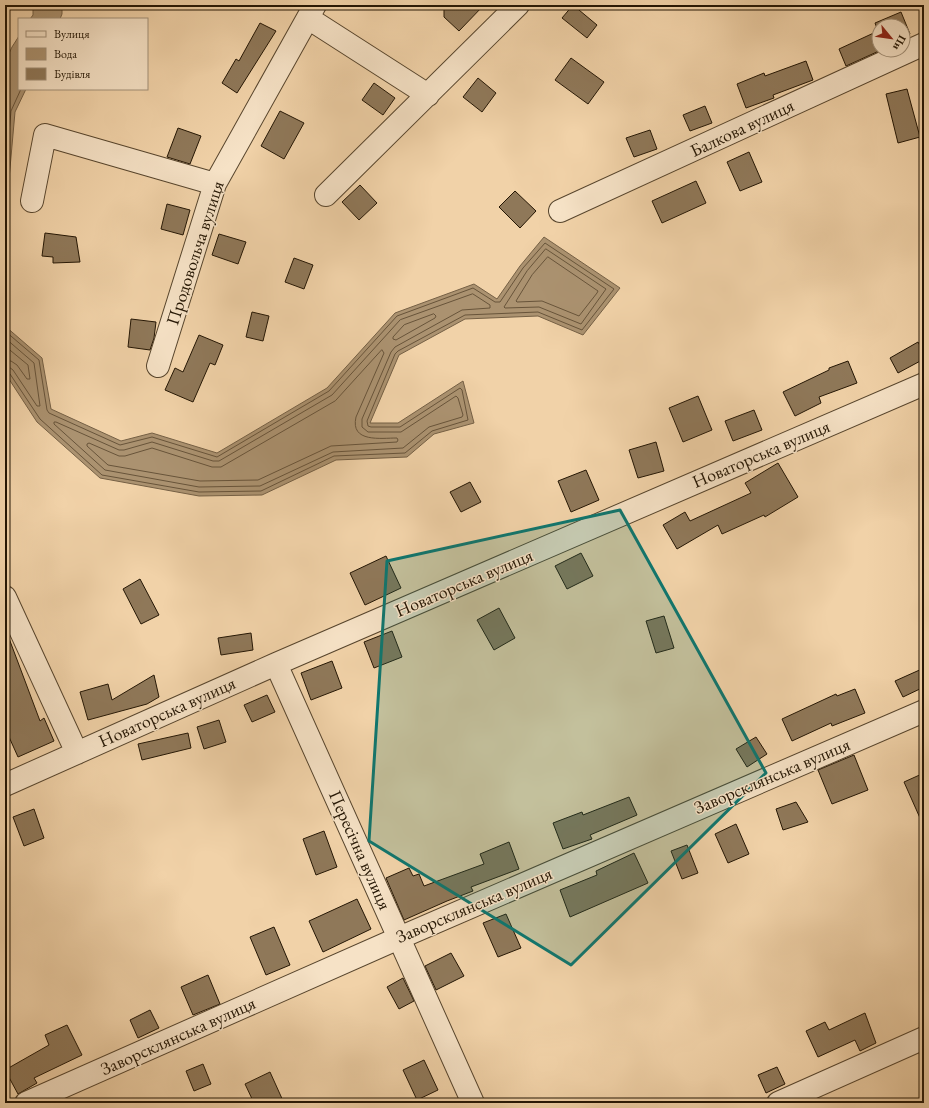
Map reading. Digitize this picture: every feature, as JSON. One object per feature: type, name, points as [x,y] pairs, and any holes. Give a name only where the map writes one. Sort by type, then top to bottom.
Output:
[{"type":"street","points":[[326,194],[518,5]]},
{"type":"street","name":"Продовольча вулиця","points":[[158,366],[215,184],[311,11],[428,95]]},
{"type":"street","name":"Балкова вулиця","points":[[560,211],[924,44]]},
{"type":"street","points":[[32,201],[46,135],[215,184]]},
{"type":"street","name":"Новаторська вулиця","points":[[5,785],[276,664],[924,384]]},
{"type":"street","points":[[5,597],[77,753]]},
{"type":"street","name":"Пересічна вулиця","points":[[276,664],[473,1103]]},
{"type":"street","name":"Заворсклянська вулиця","points":[[26,1103],[399,938],[924,710]]},
{"type":"street","points":[[778,1103],[924,1038]]},
{"type":"highlighted area","points":[[620,510],[766,773],[571,965],[369,841],[387,561]]},
{"type":"water","points":[[33,5],[62,5],[60,18],[31,18],[33,15]]},
{"type":"water","points":[[18,38],[18,90],[26,90],[15,112],[5,224],[5,62]]},
{"type":"water","points":[[544,237],[620,288],[583,335],[538,316],[465,319],[399,355],[370,423],[398,423],[463,381],[474,423],[434,434],[407,457],[336,460],[262,495],[199,496],[100,478],[37,422],[5,373],[5,326],[42,358],[51,409],[121,441],[152,433],[217,453],[327,388],[395,313],[474,284],[497,299],[520,266]]},
{"type":"building","points":[[449,5],[484,5],[459,31],[444,17],[444,10]]},
{"type":"building","points":[[573,5],[597,25],[587,38],[562,18]]},
{"type":"building","points":[[901,12],[903,18],[887,18]]},
{"type":"building","points":[[260,23],[276,31],[237,93],[222,83],[236,59],[239,61]]},
{"type":"building","points":[[871,34],[871,55],[846,66],[839,49]]},
{"type":"building","points":[[571,58],[604,82],[588,104],[555,80]]},
{"type":"building","points":[[806,61],[813,80],[773,95],[774,98],[746,108],[737,84],[764,73],[765,76]]},
{"type":"building","points":[[478,78],[496,93],[482,112],[463,97]]},
{"type":"building","points":[[374,83],[395,98],[383,115],[362,100]]},
{"type":"building","points":[[907,89],[920,137],[898,143],[886,94]]},
{"type":"building","points":[[705,106],[712,123],[690,131],[683,115]]},
{"type":"building","points":[[280,111],[304,123],[284,159],[261,146]]},
{"type":"building","points":[[178,128],[201,136],[190,164],[167,157]]},
{"type":"building","points":[[650,130],[657,149],[634,157],[626,138]]},
{"type":"building","points":[[749,152],[762,182],[740,191],[727,162]]},
{"type":"building","points":[[696,181],[706,203],[662,223],[652,201]]},
{"type":"building","points":[[360,185],[377,203],[359,220],[342,202]]},
{"type":"building","points":[[515,191],[536,211],[520,228],[499,207]]},
{"type":"building","points":[[167,204],[190,210],[183,235],[161,229]]},
{"type":"building","points":[[45,233],[76,237],[80,262],[53,263],[53,257],[42,256]]},
{"type":"building","points":[[219,234],[246,242],[238,264],[212,255]]},
{"type":"building","points":[[294,258],[313,265],[304,289],[285,282]]},
{"type":"building","points":[[252,312],[269,316],[263,341],[246,337]]},
{"type":"building","points":[[131,319],[156,322],[154,338],[150,350],[128,347]]},
{"type":"building","points":[[199,335],[223,345],[215,365],[210,363],[193,402],[165,390],[175,368],[183,372]]},
{"type":"building","points":[[918,342],[924,353],[924,359],[898,373],[890,358]]},
{"type":"building","points":[[848,361],[857,383],[819,397],[821,403],[795,416],[783,392],[829,370],[829,368]]},
{"type":"building","points":[[698,396],[712,430],[683,442],[669,408]]},
{"type":"building","points":[[754,410],[762,430],[733,441],[725,421]]},
{"type":"building","points":[[656,442],[664,471],[638,478],[629,450]]},
{"type":"building","points":[[778,463],[798,497],[765,517],[764,515],[722,534],[718,525],[677,549],[663,525],[685,512],[690,521],[751,493],[745,483]]},
{"type":"building","points":[[586,470],[599,500],[571,512],[558,481]]},
{"type":"building","points":[[470,482],[481,502],[461,512],[450,492]]},
{"type":"building","points":[[581,553],[593,576],[567,589],[555,566]]},
{"type":"building","points":[[386,556],[401,588],[365,605],[350,573]]},
{"type":"building","points":[[140,579],[159,615],[141,624],[123,589]]},
{"type":"building","points":[[499,608],[515,638],[494,650],[477,620]]},
{"type":"building","points":[[664,616],[674,648],[656,653],[646,621]]},
{"type":"building","points":[[392,631],[402,657],[374,668],[364,642]]},
{"type":"building","points":[[7,633],[40,721],[44,718],[54,741],[18,757],[5,728],[5,634]]},
{"type":"building","points":[[251,633],[253,650],[221,655],[218,638]]},
{"type":"building","points":[[332,661],[342,688],[311,700],[301,673]]},
{"type":"building","points":[[924,668],[924,687],[903,697],[895,681]]},
{"type":"building","points":[[154,675],[159,697],[147,704],[88,720],[80,692],[108,684],[112,700]]},
{"type":"building","points":[[855,689],[865,713],[832,726],[831,723],[792,741],[782,719],[836,694],[837,696]]},
{"type":"building","points":[[267,695],[275,712],[252,722],[244,705]]},
{"type":"building","points":[[219,720],[226,742],[204,749],[197,727]]},
{"type":"building","points":[[188,733],[191,748],[142,760],[138,744]]},
{"type":"building","points":[[756,737],[767,754],[747,767],[736,749]]},
{"type":"building","points":[[854,755],[868,790],[832,804],[818,770]]},
{"type":"building","points":[[924,773],[924,827],[904,782]]},
{"type":"building","points":[[629,797],[637,815],[590,835],[592,839],[563,849],[553,823],[582,812],[583,815]]},
{"type":"building","points":[[796,802],[808,822],[783,830],[776,809]]},
{"type":"building","points":[[34,809],[44,838],[24,846],[13,817]]},
{"type":"building","points":[[736,824],[749,854],[728,863],[715,834]]},
{"type":"building","points":[[324,831],[337,867],[316,875],[303,839]]},
{"type":"building","points":[[509,842],[519,869],[471,887],[473,891],[404,920],[386,878],[409,868],[413,876],[419,874],[424,886],[484,864],[480,854]]},
{"type":"building","points":[[687,845],[698,873],[682,879],[671,851]]},
{"type":"building","points":[[634,853],[648,883],[570,917],[560,890],[597,875],[596,871]]},
{"type":"building","points":[[357,899],[371,929],[323,952],[309,921]]},
{"type":"building","points":[[506,914],[521,948],[498,957],[483,923]]},
{"type":"building","points":[[274,927],[290,965],[266,975],[250,937]]},
{"type":"building","points":[[451,953],[464,976],[436,990],[425,966]]},
{"type":"building","points":[[208,975],[220,1004],[193,1015],[181,987]]},
{"type":"building","points":[[403,978],[414,1001],[399,1009],[387,987]]},
{"type":"building","points":[[150,1010],[159,1028],[138,1038],[130,1020]]},
{"type":"building","points":[[865,1013],[876,1043],[860,1051],[855,1040],[818,1057],[806,1031],[825,1022],[829,1030]]},
{"type":"building","points":[[67,1025],[82,1055],[34,1078],[37,1083],[18,1094],[5,1070],[49,1045],[45,1035]]},
{"type":"building","points":[[424,1060],[438,1090],[417,1100],[403,1070]]},
{"type":"building","points":[[203,1064],[211,1084],[194,1091],[186,1071]]},
{"type":"building","points":[[777,1067],[785,1084],[766,1093],[758,1075]]},
{"type":"building","points":[[270,1072],[284,1103],[254,1103],[245,1084]]}]
